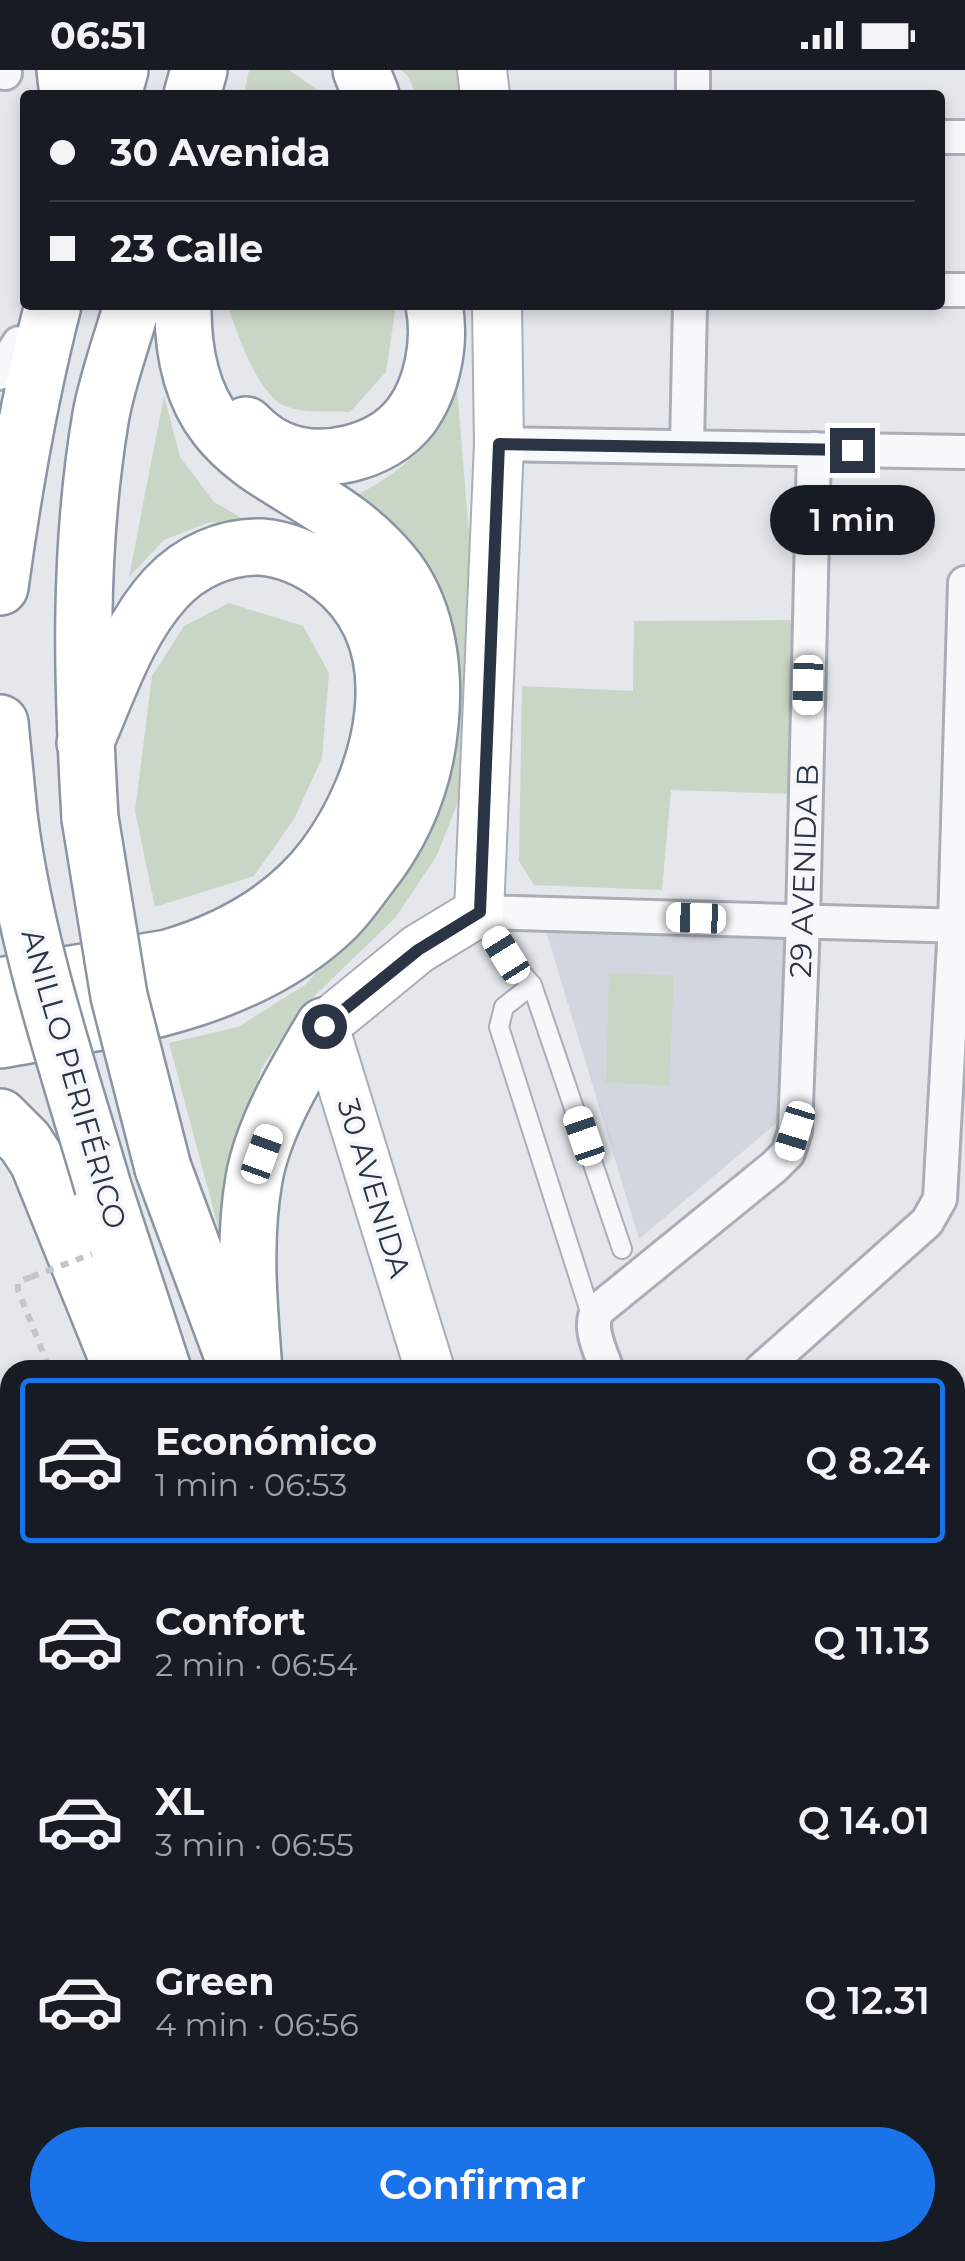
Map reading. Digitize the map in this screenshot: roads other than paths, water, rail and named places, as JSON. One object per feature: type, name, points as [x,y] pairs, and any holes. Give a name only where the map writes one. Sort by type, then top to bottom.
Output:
[{"type":"highway","name":"ANILLO PERIFÉRICO","points":[[131,310],[102,410],[84,542],[85,743],[90,818],[119,996],[163,1168],[234,1360]]},
{"type":"highway","points":[[0,1040],[158,1011],[247,978],[305,944],[338,916],[391,847],[409,812],[428,745],[432,710],[430,650],[399,574],[364,536],[260,468],[226,440],[199,399],[190,377],[184,310]]},
{"type":"highway","points":[[186,310],[204,368],[226,406],[260,438],[277,449],[298,454],[341,456],[362,450],[397,430],[412,415],[430,376],[436,348],[434,310]]},
{"type":"highway","points":[[0,587],[36,371],[23,343]]},
{"type":"highway","points":[[0,986],[168,958],[194,950],[250,924],[304,880],[326,856],[348,819],[364,786],[376,746],[386,684],[372,627],[360,604],[343,585],[306,559],[266,548],[244,547],[219,553],[183,572],[156,600],[127,649],[85,743]]},
{"type":"highway","name":"ANILLO PERIFÉRICO","points":[[0,723],[15,861],[50,1006],[102,1187],[160,1360]]},
{"type":"highway","points":[[253,1360],[247,1285],[254,1177],[290,1084],[324,1026]]},
{"type":"highway","points":[[0,1117],[38,1162],[118,1360]]},
{"type":"street","points":[[374,70],[393,90]]},
{"type":"street","points":[[471,310],[499,444]]},
{"type":"street","points":[[480,912],[499,444],[496,310]]},
{"type":"street","points":[[688,446],[690,310]]},
{"type":"street","points":[[499,444],[965,452]]},
{"type":"street","name":"29 AVENIDA B","points":[[593,1322],[608,1298],[774,1167],[788,1153],[795,1131],[804,921],[814,449]]},
{"type":"street","points":[[772,1360],[927,1222],[940,1199],[960,926],[965,583]]},
{"type":"street","points":[[324,1026],[418,950],[480,912],[960,926]]},
{"type":"street","name":"30 AVENIDA","points":[[324,1026],[427,1360]]},
{"type":"street","points":[[593,1322],[604,1360]]},
{"type":"lane","points":[[480,912],[506,955],[532,985],[622,1249]]},
{"type":"lane","points":[[532,985],[504,1007],[499,1026],[593,1322]]}]
